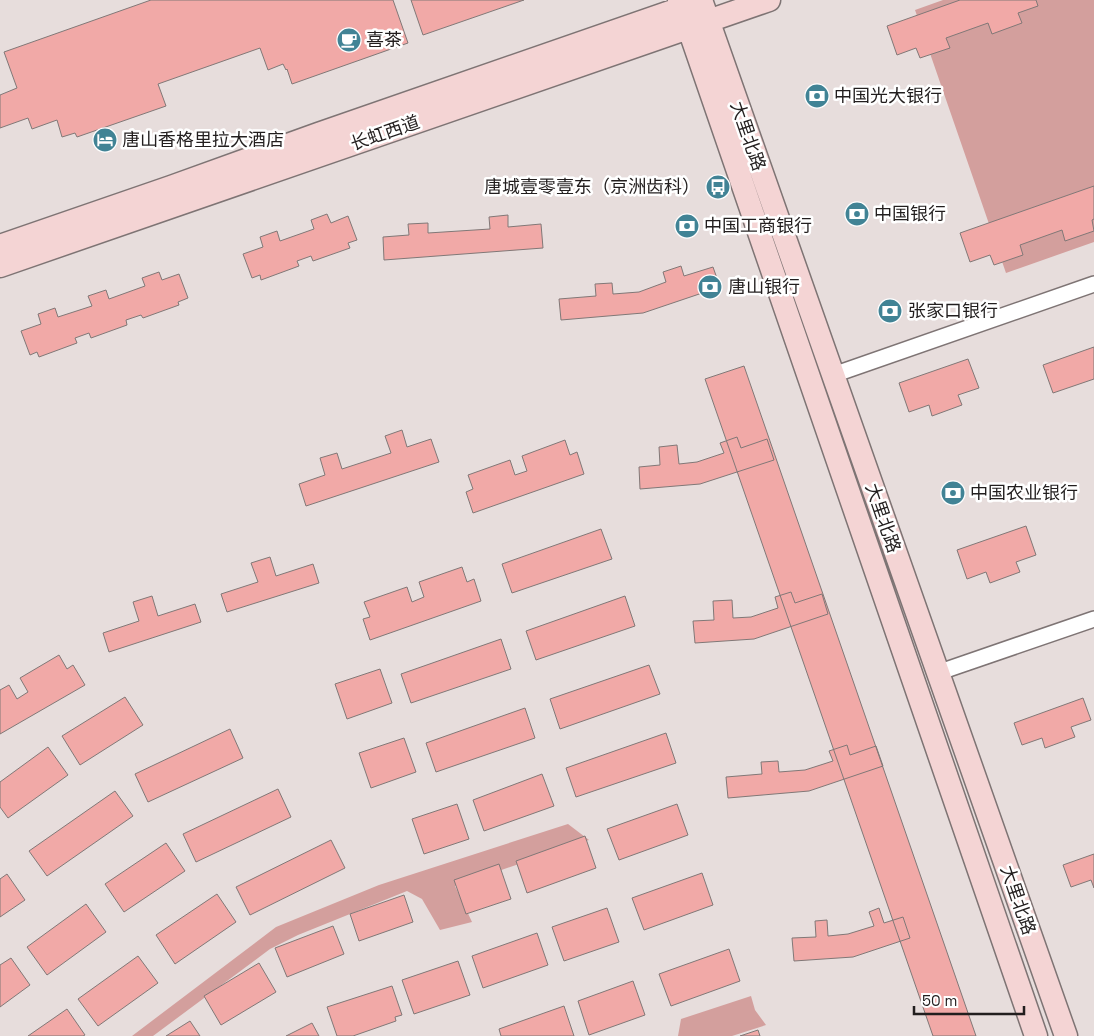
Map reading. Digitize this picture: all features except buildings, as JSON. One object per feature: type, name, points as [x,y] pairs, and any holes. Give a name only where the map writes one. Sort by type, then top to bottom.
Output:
[{"type":"main road","name":"长虹西道","points":[[0,246],[318,134],[695,8],[769,0]]},
{"type":"main road","name":"长虹西道","points":[[0,266],[695,8]]},
{"type":"main road","name":"大里北路","points":[[695,8],[833,375],[1066,1036]]},
{"type":"main road","name":"大里北路","points":[[695,8],[1036,1036]]},
{"type":"street","points":[[833,375],[1094,284]]},
{"type":"street","points":[[937,673],[1094,619]]},
{"type":"shaded area","points":[[943,0],[1094,0],[1094,242],[1006,273],[915,10]]},
{"type":"shaded area","points":[[568,824],[589,840],[455,886],[472,922],[440,930],[422,899],[407,891],[298,935],[270,949],[153,1036],[132,1036],[276,927],[379,885]]},
{"type":"shaded area","points":[[751,996],[755,1010],[766,1025],[732,1036],[678,1036],[681,1019]]},
{"type":"place","name":"喜茶","points":[[349,40]]},
{"type":"place","name":"中国光大银行","points":[[817,96]]},
{"type":"place","name":"唐山香格里拉大酒店","points":[[105,140]]},
{"type":"place","name":"唐城壹零壹东（京洲齿科）","points":[[718,187]]},
{"type":"place","name":"中国银行","points":[[857,214]]},
{"type":"place","name":"中国工商银行","points":[[687,226]]},
{"type":"place","name":"唐山银行","points":[[710,287]]},
{"type":"place","name":"张家口银行","points":[[890,311]]},
{"type":"place","name":"中国农业银行","points":[[953,493]]}]
